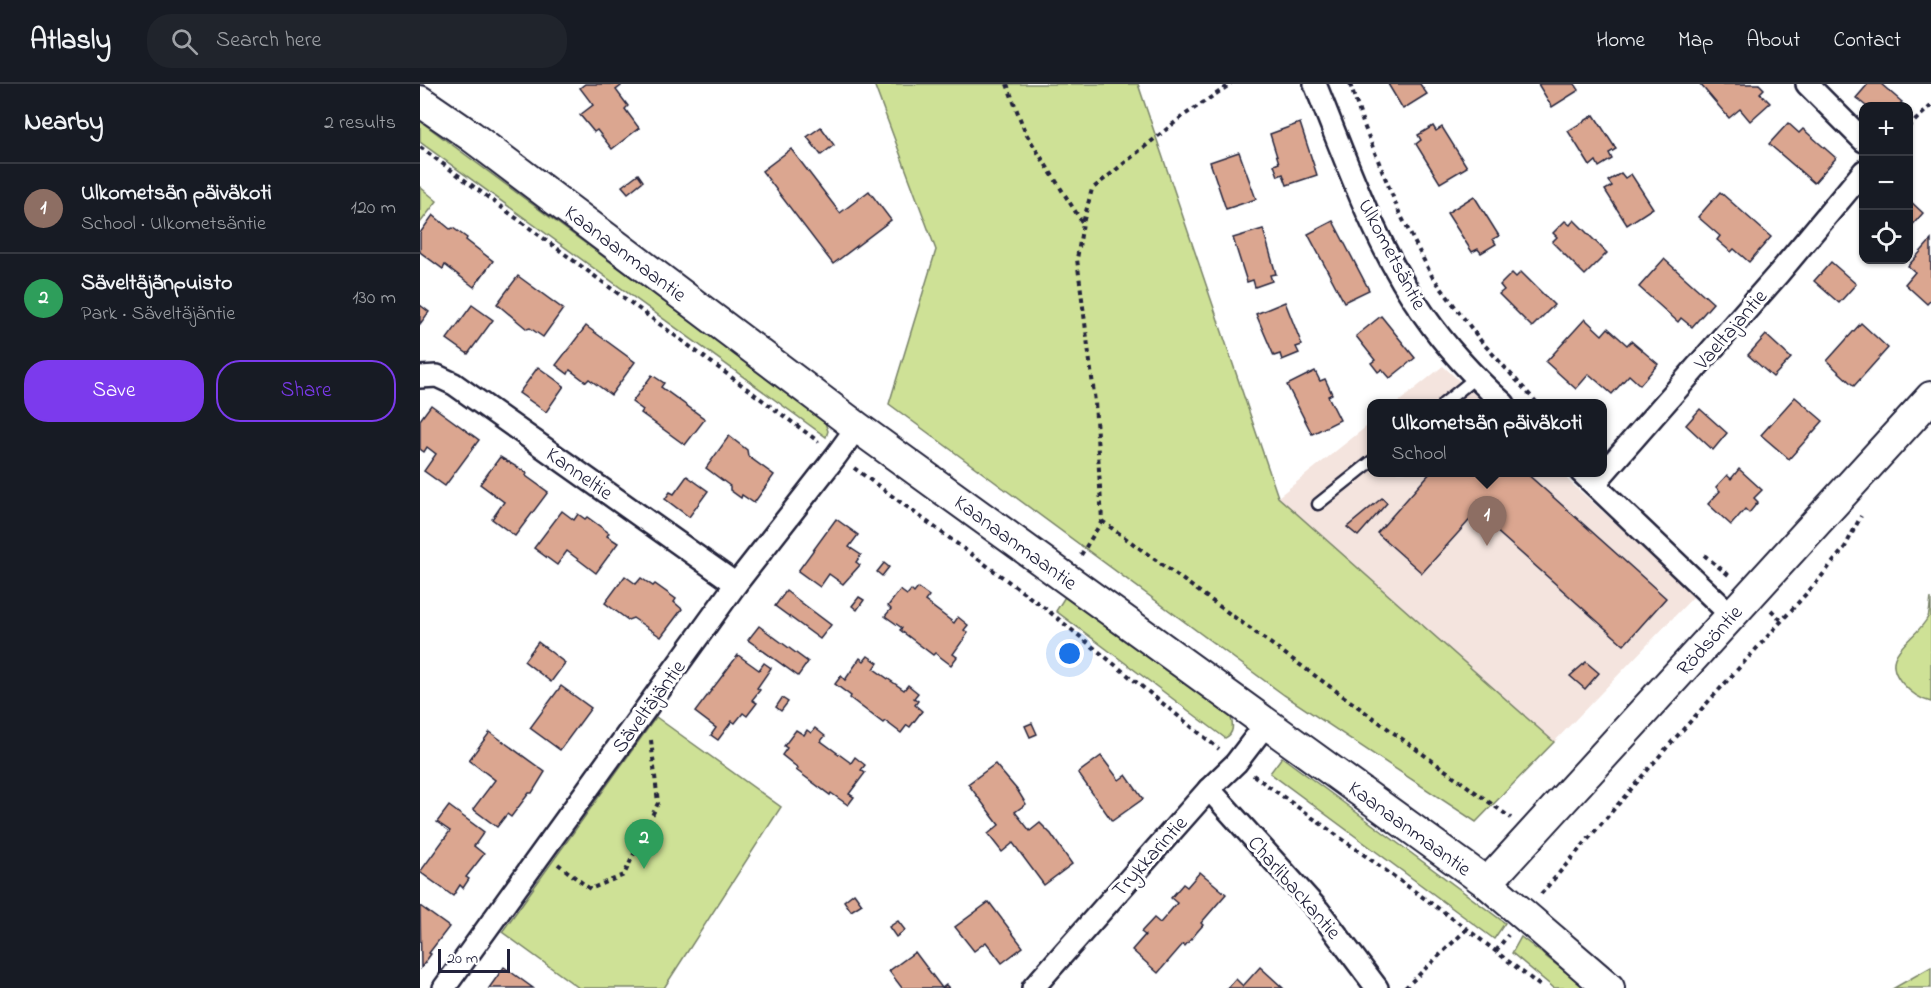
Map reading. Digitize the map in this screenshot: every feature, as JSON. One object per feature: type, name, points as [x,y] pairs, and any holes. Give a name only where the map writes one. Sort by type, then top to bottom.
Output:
[{"type":"street","name":"Ulkometsäntie","points":[[1315,84],[1378,235],[1397,271],[1424,316],[1475,378],[1498,399]]},
{"type":"street","points":[[1807,84],[1859,137]]},
{"type":"street","name":"Kaanaanmaantie","points":[[420,101],[480,143],[857,427],[1487,883],[1609,988]]},
{"type":"street","name":"Vaeltajantie","points":[[1607,457],[1779,273],[1859,176]]},
{"type":"street","name":"Kanneltie","points":[[420,377],[436,376],[454,384],[736,584]]},
{"type":"street","name":"Rödsöntie","points":[[1487,883],[1931,397]]},
{"type":"street","name":"Säveltäjäntie","points":[[444,988],[736,584],[857,427]]},
{"type":"street","points":[[1587,478],[1732,616]]},
{"type":"street","name":"Trykkarintie","points":[[1033,988],[1050,966],[1209,789],[1236,763],[1266,724]]},
{"type":"street","name":"Charlibackantie","points":[[1209,789],[1319,911],[1377,988]]},
{"type":"lane","points":[[1449,399],[1475,378]]},
{"type":"lane","points":[[1318,504],[1367,464]]},
{"type":"path","points":[[1006,84],[1025,132],[1083,223]]},
{"type":"path","points":[[1081,555],[1102,521],[1095,402],[1077,259],[1092,189],[1183,116],[1231,84]]},
{"type":"path","points":[[1350,84],[1363,123],[1399,212],[1432,276],[1481,341],[1533,399]]},
{"type":"path","points":[[1913,124],[1931,106]]},
{"type":"path","points":[[420,147],[1046,609],[1236,763],[1467,929],[1543,988]]},
{"type":"path","points":[[1496,951],[1523,914],[1670,745],[1816,583],[1845,547],[1865,508]]},
{"type":"path","points":[[1102,521],[1532,833]]},
{"type":"path","points":[[1703,555],[1753,592],[1781,620]]},
{"type":"path","points":[[542,852],[590,890],[624,875],[658,803],[647,707]]},
{"type":"path","points":[[1405,988],[1467,929]]},
{"type":"shaded area","points":[[1443,366],[1480,399],[1402,399]]},
{"type":"shaded area","points":[[1367,426],[1367,477],[1564,477],[1695,595],[1554,742],[1278,497]]},
{"type":"green space","points":[[874,84],[1138,84],[1278,497],[1554,742],[1476,822],[1284,695],[889,404],[936,250]]},
{"type":"green space","points":[[420,121],[824,420],[828,431],[826,437],[420,142]]},
{"type":"green space","points":[[420,187],[437,201],[420,223]]},
{"type":"green space","points":[[1066,595],[1229,713],[1232,724],[1231,733],[1225,738],[1056,611]]},
{"type":"green space","points":[[1931,598],[1931,702],[1912,693],[1903,684],[1896,673],[1894,664],[1901,648],[1928,617]]},
{"type":"green space","points":[[656,717],[781,807],[664,988],[579,988],[502,932]]},
{"type":"green space","points":[[1282,757],[1505,923],[1494,939],[1270,773]]},
{"type":"green space","points":[[1521,937],[1586,988],[1554,988],[1512,953]]},
{"type":"green space","points":[[1931,967],[1931,988],[1894,988]]},
{"type":"building","points":[[585,84],[620,84],[621,86],[616,90],[628,106],[625,109],[639,128],[612,149],[597,130],[594,132],[580,115],[593,105],[580,88]]},
{"type":"building","points":[[1388,84],[1420,84],[1427,94],[1403,109]]},
{"type":"building","points":[[1538,84],[1575,84],[1579,90],[1552,107]]},
{"type":"building","points":[[1700,84],[1759,84],[1764,89],[1760,93],[1770,103],[1750,121],[1740,109],[1729,118]]},
{"type":"building","points":[[1868,84],[1881,84],[1902,102],[1861,102],[1856,98]]},
{"type":"building","points":[[1594,115],[1616,149],[1609,153],[1612,159],[1599,167],[1596,161],[1590,166],[1568,131]]},
{"type":"building","points":[[1300,123],[1317,175],[1287,185],[1283,174],[1278,176],[1274,165],[1279,163],[1270,134]]},
{"type":"building","points":[[1788,123],[1799,133],[1803,129],[1836,158],[1814,183],[1769,144]]},
{"type":"building","points":[[1433,126],[1436,131],[1442,127],[1467,167],[1440,183],[1416,144],[1421,140],[1418,135]]},
{"type":"building","points":[[821,127],[834,145],[821,155],[807,137]]},
{"type":"building","points":[[791,149],[840,213],[869,191],[891,220],[833,264],[762,171]]},
{"type":"building","points":[[1239,152],[1256,199],[1226,209],[1210,162]]},
{"type":"building","points":[[1621,173],[1625,178],[1631,174],[1653,208],[1627,225],[1605,190],[1612,186],[1608,181]]},
{"type":"building","points":[[638,174],[643,181],[628,193],[622,186]]},
{"type":"building","points":[[1720,192],[1771,237],[1749,262],[1734,249],[1731,252],[1717,240],[1720,236],[1698,217]]},
{"type":"building","points":[[1474,196],[1499,236],[1493,239],[1496,244],[1481,253],[1478,249],[1472,252],[1447,213]]},
{"type":"building","points":[[1913,204],[1923,213],[1913,224]]},
{"type":"building","points":[[433,215],[450,229],[453,228],[467,238],[466,240],[493,261],[474,287],[445,265],[443,269],[420,252],[420,233]]},
{"type":"building","points":[[1574,220],[1607,253],[1585,275],[1552,242],[1557,237],[1553,233],[1565,221],[1570,225]]},
{"type":"building","points":[[1333,221],[1369,290],[1344,302],[1308,234]]},
{"type":"building","points":[[1263,229],[1276,274],[1270,275],[1272,281],[1255,287],[1253,280],[1247,282],[1233,238]]},
{"type":"building","points":[[1931,240],[1931,300],[1927,304],[1905,284],[1915,272],[1908,266],[1913,264],[1913,260]]},
{"type":"building","points":[[1664,259],[1713,303],[1692,327],[1681,318],[1678,322],[1639,287]]},
{"type":"building","points":[[1831,262],[1856,284],[1839,303],[1814,281]]},
{"type":"building","points":[[1521,272],[1554,305],[1532,327],[1499,294],[1504,290],[1500,285],[1512,273],[1516,277]]},
{"type":"building","points":[[518,276],[563,309],[543,337],[530,328],[527,329],[497,304]]},
{"type":"building","points":[[1285,302],[1302,345],[1296,347],[1299,353],[1282,360],[1280,354],[1274,356],[1256,314]]},
{"type":"building","points":[[420,305],[429,312],[420,324]]},
{"type":"building","points":[[472,305],[493,320],[468,354],[447,339]]},
{"type":"building","points":[[1381,316],[1415,358],[1390,378],[1382,369],[1378,372],[1371,363],[1375,360],[1356,336]]},
{"type":"building","points":[[1585,319],[1602,335],[1608,328],[1627,345],[1631,341],[1658,364],[1640,385],[1629,375],[1612,394],[1589,374],[1576,389],[1546,362]]},
{"type":"building","points":[[1861,323],[1888,348],[1854,386],[1827,361]]},
{"type":"building","points":[[586,326],[635,362],[611,395],[589,379],[586,382],[570,370],[568,374],[556,365]]},
{"type":"building","points":[[1766,335],[1791,358],[1773,377],[1748,355]]},
{"type":"building","points":[[538,367],[564,386],[546,412],[519,393]]},
{"type":"building","points":[[1315,371],[1320,381],[1325,379],[1332,394],[1328,396],[1340,420],[1312,434],[1287,385]]},
{"type":"building","points":[[652,375],[664,383],[661,387],[705,419],[685,445],[641,413],[643,410],[632,402]]},
{"type":"building","points":[[1795,397],[1823,421],[1789,459],[1761,435]]},
{"type":"building","points":[[431,405],[479,440],[445,486],[424,471],[436,454],[427,447],[424,452],[420,449],[420,420]]},
{"type":"building","points":[[1700,409],[1727,433],[1713,450],[1686,425]]},
{"type":"building","points":[[729,436],[747,450],[748,456],[774,475],[754,503],[730,490],[730,486],[706,468]]},
{"type":"building","points":[[500,457],[527,473],[526,476],[548,492],[515,536],[492,519],[504,502],[480,484]]},
{"type":"building","points":[[1739,469],[1762,490],[1754,498],[1758,502],[1749,513],[1745,509],[1731,525],[1708,504],[1720,491],[1716,487],[1727,475],[1731,479]]},
{"type":"building","points":[[687,476],[708,491],[689,517],[665,499],[670,492],[674,494]]},
{"type":"building","points":[[1427,477],[1531,477],[1666,598],[1624,645],[1476,513],[1422,573],[1377,533]]},
{"type":"building","points":[[1382,498],[1387,503],[1358,536],[1347,527]]},
{"type":"building","points":[[562,511],[574,520],[578,514],[585,519],[587,517],[609,533],[607,536],[618,543],[596,573],[567,551],[557,565],[534,548]]},
{"type":"building","points":[[836,519],[858,535],[849,547],[861,555],[856,562],[860,565],[843,584],[829,574],[820,587],[798,571]]},
{"type":"building","points":[[884,563],[889,567],[882,576],[877,572]]},
{"type":"building","points":[[625,576],[636,584],[641,578],[653,586],[655,584],[676,599],[674,602],[682,609],[661,637],[633,618],[628,620],[605,603]]},
{"type":"building","points":[[918,588],[929,596],[925,601],[954,623],[958,617],[968,625],[964,630],[968,633],[953,654],[957,657],[951,665],[935,653],[933,655],[885,616],[891,609],[888,606],[900,590],[907,595],[911,590],[914,593]]},
{"type":"building","points":[[786,591],[831,625],[820,639],[775,606]]},
{"type":"building","points":[[859,597],[864,600],[857,610],[852,606]]},
{"type":"building","points":[[759,626],[808,662],[798,676],[748,640]]},
{"type":"building","points":[[538,642],[565,663],[551,682],[524,661]]},
{"type":"building","points":[[738,655],[759,670],[764,663],[771,668],[757,688],[760,690],[752,700],[757,703],[747,716],[743,713],[735,723],[732,721],[718,740],[711,735],[716,728],[695,712]]},
{"type":"building","points":[[868,656],[878,663],[874,669],[904,690],[908,685],[918,693],[914,698],[918,701],[915,705],[922,711],[910,727],[907,725],[901,733],[885,721],[883,723],[835,684],[841,676],[845,680],[860,658],[864,661]]},
{"type":"building","points":[[1586,662],[1599,673],[1585,689],[1570,676]]},
{"type":"building","points":[[561,686],[591,708],[560,750],[530,728]]},
{"type":"building","points":[[782,698],[788,702],[781,711],[776,707]]},
{"type":"building","points":[[1032,723],[1037,734],[1030,737],[1025,726]]},
{"type":"building","points":[[815,728],[825,736],[821,741],[851,763],[855,757],[865,765],[861,770],[865,773],[849,794],[854,797],[848,805],[796,770],[798,768],[782,755],[787,748],[784,746],[796,730],[804,735],[807,730],[811,733]]},
{"type":"building","points":[[490,732],[545,772],[532,793],[529,793],[511,817],[507,814],[497,827],[473,809],[495,780],[469,760]]},
{"type":"building","points":[[1101,756],[1119,780],[1126,775],[1143,799],[1112,821],[1078,773]]},
{"type":"building","points":[[995,764],[1026,804],[1015,812],[1030,831],[1040,823],[1051,834],[1072,864],[1044,885],[1013,843],[1002,852],[988,834],[999,825],[968,784]]},
{"type":"building","points":[[449,806],[484,832],[474,846],[484,854],[466,877],[469,879],[463,888],[460,885],[453,896],[420,872],[450,831],[437,822]]},
{"type":"building","points":[[1200,872],[1226,894],[1185,946],[1183,944],[1158,973],[1132,950],[1145,935],[1141,932],[1154,918],[1160,923],[1177,903],[1171,898],[1183,884],[1187,887]]},
{"type":"building","points":[[854,893],[862,904],[851,911],[844,901]]},
{"type":"building","points":[[989,902],[1023,947],[1002,963],[986,942],[974,951],[955,927]]},
{"type":"building","points":[[420,906],[449,927],[429,953],[431,954],[421,968]]},
{"type":"building","points":[[898,921],[905,930],[896,937],[889,927]]},
{"type":"building","points":[[915,952],[942,988],[902,988],[889,971]]},
{"type":"building","points":[[504,967],[533,988],[489,988]]},
{"type":"building","points":[[1260,967],[1283,988],[1228,988],[1236,979],[1243,986]]},
{"type":"place","name":"Ulkometsän päiväkoti","points":[[1487,546]]},
{"type":"place","name":"Säveltäjänpuisto","points":[[644,869]]}]
